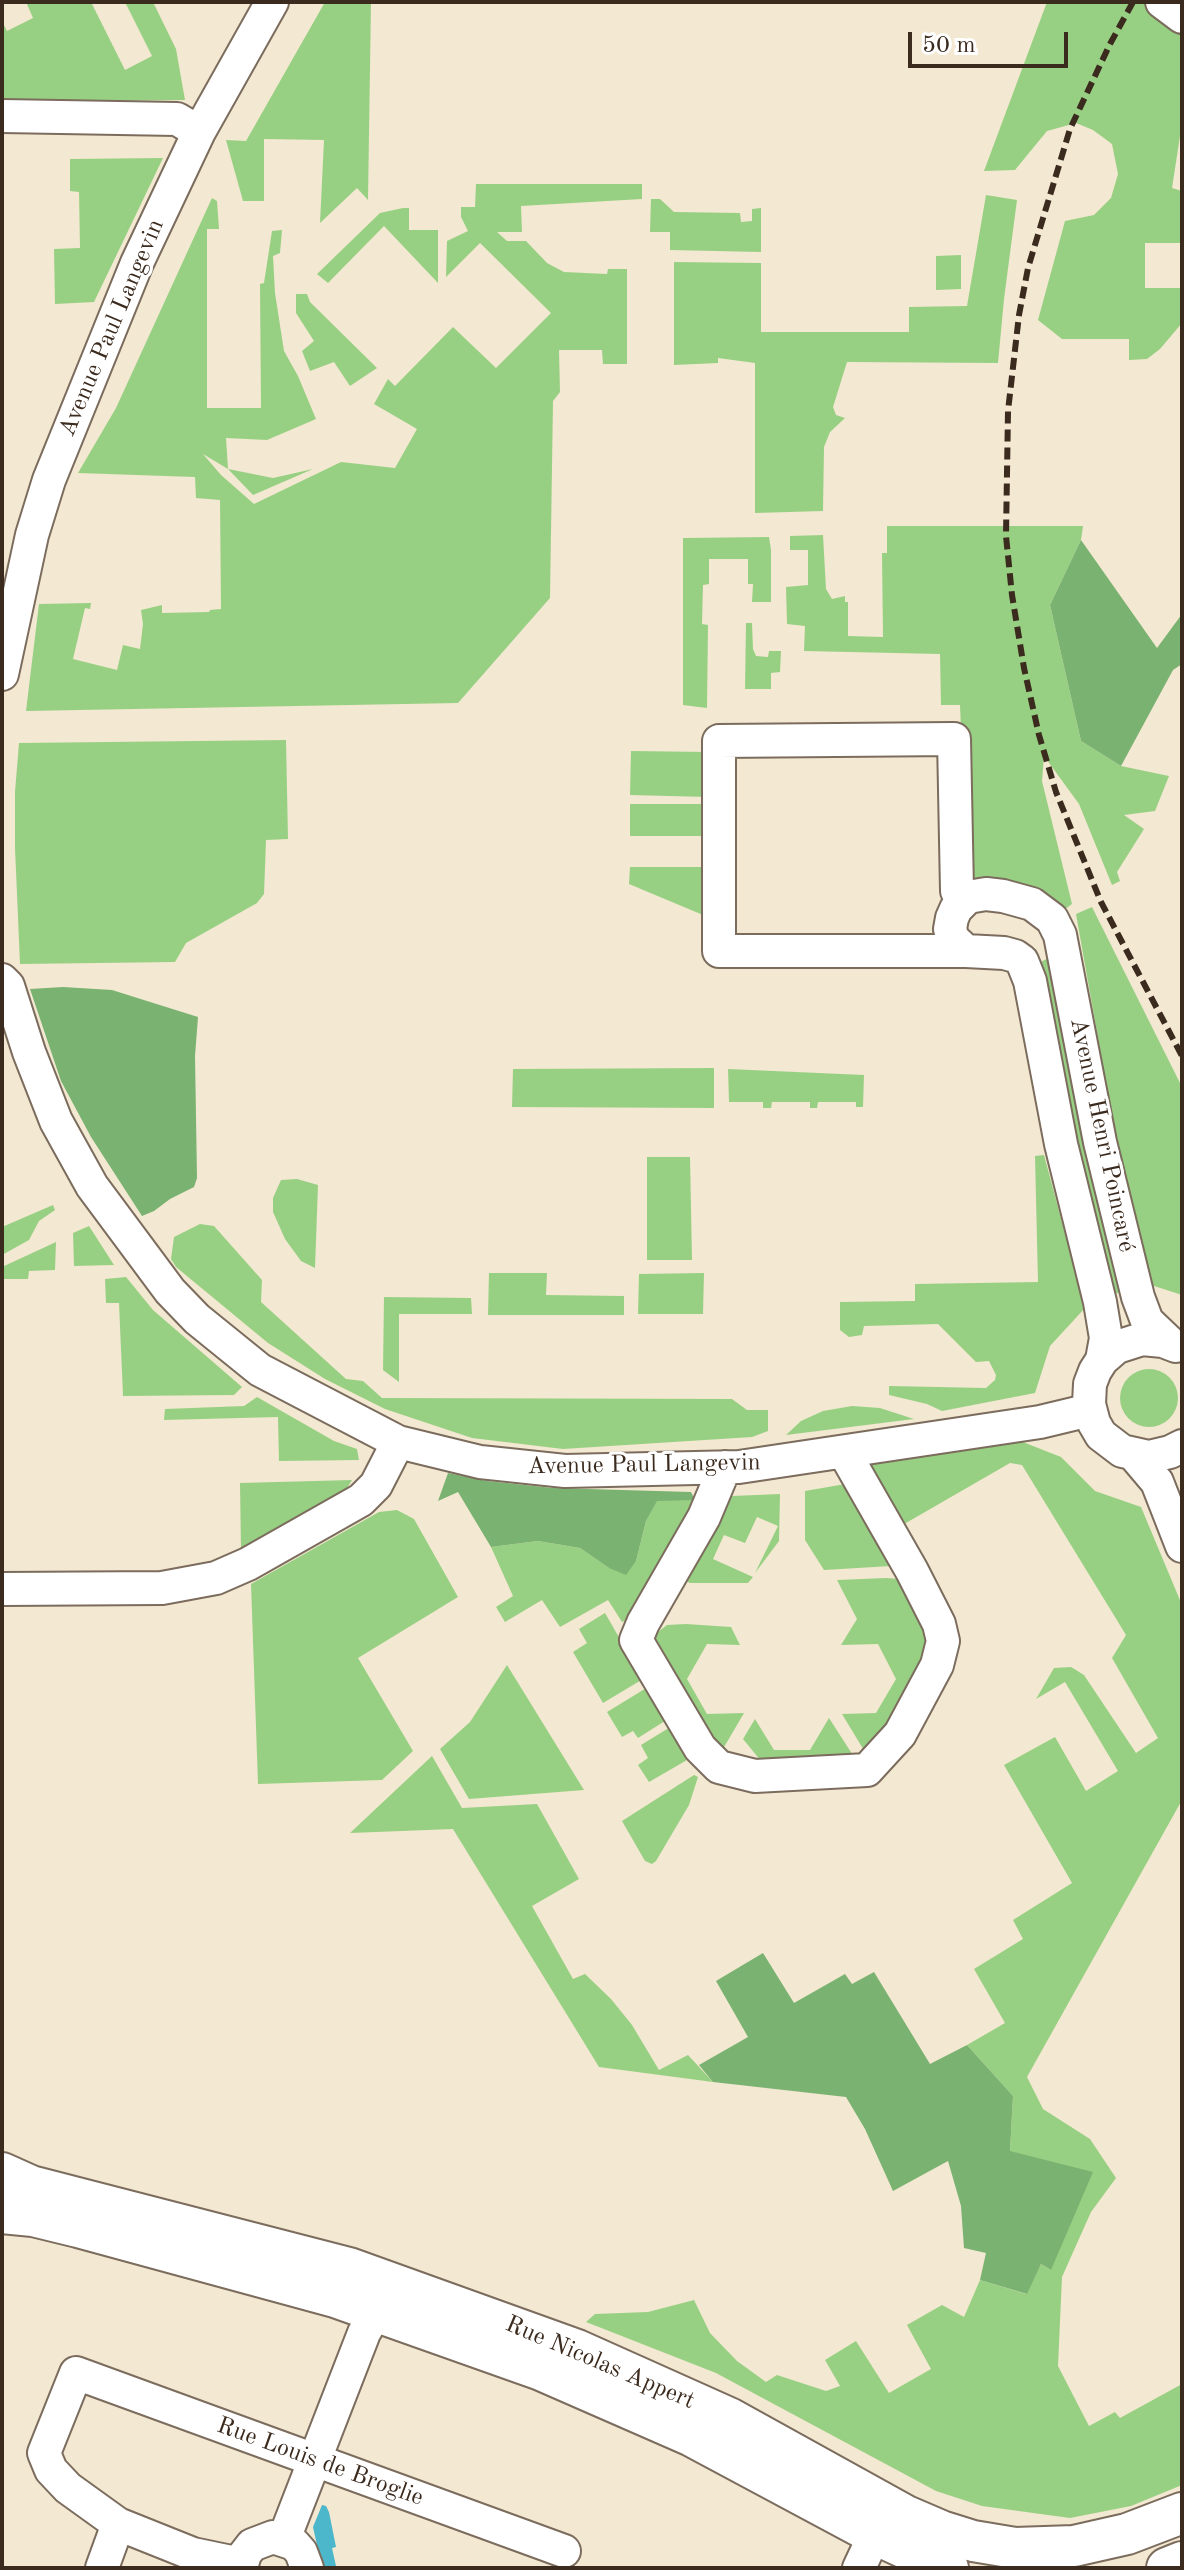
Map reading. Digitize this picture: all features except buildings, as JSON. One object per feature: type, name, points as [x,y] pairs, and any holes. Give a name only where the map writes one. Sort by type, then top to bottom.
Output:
[{"type":"main road","name":"Rue Nicolas Appert","points":[[2,2173],[31,2186],[349,2268],[577,2350],[729,2418],[906,2516],[973,2541],[1015,2548],[1074,2546],[1127,2534],[1182,2513]]},
{"type":"main road","name":"Rue Nicolas Appert","points":[[2,2213],[33,2216],[78,2227],[377,2310],[541,2370],[730,2454],[867,2551],[978,2568]]},
{"type":"main road","points":[[1066,2568],[1125,2560],[1182,2543]]},
{"type":"main road","points":[[1167,2568],[1182,2562]]},
{"type":"street","name":"Avenue Paul Langevin","points":[[2,672],[32,535],[49,480],[137,263],[199,132],[272,2]]},
{"type":"street","points":[[1162,2],[1182,17]]},
{"type":"street","points":[[2,116],[177,119],[199,132]]},
{"type":"street","points":[[954,739],[959,895],[986,894],[1017,899],[1032,904],[1052,919],[1049,940],[1023,956],[966,951],[719,951],[719,741],[954,739]]},
{"type":"street","points":[[966,951],[953,939],[950,929],[956,909],[968,897]]},
{"type":"street","name":"Avenue Henri Poincaré","points":[[1052,919],[1064,949],[1100,1142],[1138,1297],[1147,1321],[1161,1338],[1175,1346]]},
{"type":"street","name":"Avenue Henri Poincaré","points":[[1015,956],[1022,961],[1030,981],[1061,1144],[1106,1338],[1102,1360],[1090,1384],[1090,1410]]},
{"type":"street","name":"Avenue Paul Langevin","points":[[2,980],[8,986],[56,1121],[92,1186],[175,1297],[260,1370],[398,1442],[480,1462],[565,1471],[725,1467],[1040,1422],[1090,1410]]},
{"type":"street","points":[[1102,1360],[1117,1347],[1136,1340],[1175,1346]]},
{"type":"street","points":[[1090,1410],[1097,1429],[1122,1451],[1135,1456],[1163,1455],[1182,1446]]},
{"type":"street","points":[[2,1589],[162,1588],[224,1575],[262,1557],[370,1493],[398,1442]]},
{"type":"street","points":[[725,1467],[704,1517],[643,1623],[636,1640],[640,1649],[700,1748],[719,1767],[755,1776],[867,1770],[900,1734],[937,1665],[943,1641],[939,1624],[844,1452]]},
{"type":"street","points":[[1135,1456],[1157,1482],[1182,1546]]},
{"type":"street","points":[[284,2539],[364,2333],[377,2310]]},
{"type":"street","name":"Rue Louis de Broglie","points":[[118,2524],[68,2488],[51,2470],[44,2453],[76,2373],[564,2551]]},
{"type":"street","points":[[102,2568],[118,2524],[193,2554],[241,2566],[252,2545],[273,2537],[284,2539],[301,2552],[307,2568]]},
{"type":"green space","points":[[26,2],[91,2],[125,70],[152,56],[126,4],[153,2],[176,49],[185,100],[2,102],[2,21],[7,31],[33,18]]},
{"type":"green space","points":[[325,2],[371,2],[368,200],[357,188],[320,223],[324,140],[264,139],[264,201],[243,201],[226,140],[246,141]]},
{"type":"green space","points":[[1047,2],[1162,2],[1182,17],[1182,123],[1172,188],[1182,191],[1182,243],[1145,243],[1145,288],[1182,288],[1182,323],[1147,359],[1129,360],[1129,339],[1062,339],[1038,320],[1065,221],[1094,215],[1111,198],[1118,174],[1112,144],[1093,130],[1076,123],[1047,131],[1015,170],[984,171]]},
{"type":"green space","points":[[163,158],[94,302],[55,304],[54,249],[80,248],[79,192],[70,191],[70,159]]},
{"type":"green space","points":[[476,184],[642,184],[642,199],[521,206],[522,232],[497,232],[507,241],[526,241],[547,263],[564,272],[607,274],[608,269],[627,269],[627,364],[603,364],[602,350],[559,350],[560,392],[553,401],[550,598],[458,703],[26,711],[39,604],[91,603],[90,609],[85,608],[73,659],[117,670],[123,645],[140,649],[141,610],[162,605],[162,613],[221,609],[220,500],[196,498],[195,477],[78,473],[116,408],[212,198],[217,201],[219,229],[207,229],[207,408],[261,408],[260,284],[264,283],[272,231],[282,230],[280,253],[273,256],[284,351],[316,419],[267,440],[226,438],[228,469],[203,454],[254,504],[341,462],[395,468],[417,429],[374,404],[388,379],[395,386],[453,327],[496,368],[551,313],[480,243],[446,277],[447,241],[468,231],[461,217],[461,207],[475,207]]},
{"type":"green space","points":[[986,195],[1017,200],[998,363],[847,362],[833,407],[836,415],[845,418],[830,432],[824,447],[823,511],[755,513],[755,363],[718,358],[718,363],[674,365],[674,262],[761,263],[761,332],[909,332],[909,307],[967,306]]},
{"type":"green space","points":[[651,199],[660,199],[674,212],[740,213],[741,222],[752,221],[752,209],[761,208],[761,252],[670,250],[670,232],[650,232]]},
{"type":"green space","points":[[409,208],[409,230],[438,230],[438,283],[384,226],[328,283],[317,274],[380,213]]},
{"type":"green space","points":[[961,255],[961,289],[936,290],[936,256]]},
{"type":"green space","points":[[296,294],[307,294],[310,302],[377,368],[350,386],[334,362],[310,371],[302,351],[314,341],[296,313]]},
{"type":"green space","points":[[228,469],[273,478],[313,469],[253,495]]},
{"type":"green space","points":[[887,526],[1083,526],[1081,540],[1050,605],[1081,741],[1121,766],[1169,776],[1155,811],[1124,815],[1144,829],[1117,872],[1120,881],[1112,885],[1079,804],[1044,756],[1042,781],[1072,904],[1052,919],[968,897],[960,705],[941,705],[940,654],[804,651],[805,626],[787,624],[786,587],[808,585],[808,550],[790,550],[790,536],[823,535],[826,589],[832,599],[845,596],[845,602],[848,602],[848,636],[883,637],[882,553],[887,553]]},
{"type":"green space","points":[[769,537],[771,602],[752,602],[753,584],[748,584],[748,559],[709,559],[709,584],[703,585],[702,624],[708,625],[707,708],[683,705],[683,538]]},
{"type":"green space","points":[[1081,540],[1157,648],[1182,614],[1182,664],[1173,670],[1121,766],[1081,741],[1050,605]]},
{"type":"green space","points":[[746,623],[752,623],[756,656],[768,657],[769,651],[781,651],[780,672],[771,673],[771,689],[745,689]]},
{"type":"green space","points":[[286,740],[288,839],[266,840],[264,894],[257,903],[186,943],[175,962],[20,964],[15,848],[19,743]]},
{"type":"green space","points":[[631,751],[709,752],[708,797],[630,795]]},
{"type":"green space","points":[[630,804],[708,804],[708,836],[630,836]]},
{"type":"green space","points":[[630,867],[707,867],[703,920],[703,915],[629,884]]},
{"type":"green space","points":[[1092,907],[1182,1087],[1182,1295],[1151,1285],[1113,1123],[1076,914]]},
{"type":"green space","points":[[1056,954],[1127,1291],[1108,1295],[1035,965]]},
{"type":"green space","points":[[63,987],[112,990],[198,1017],[195,1056],[197,1178],[194,1187],[142,1216],[91,1137],[61,1081],[30,989]]},
{"type":"green space","points":[[714,1068],[714,1108],[512,1107],[513,1069]]},
{"type":"green space","points":[[728,1069],[864,1075],[863,1107],[856,1107],[856,1102],[818,1102],[817,1108],[810,1108],[810,1102],[772,1102],[771,1108],[763,1108],[763,1102],[729,1102]]},
{"type":"green space","points":[[1044,1155],[1085,1308],[1050,1346],[1035,1393],[942,1411],[889,1395],[889,1386],[986,1388],[996,1375],[989,1361],[976,1362],[938,1324],[864,1326],[862,1335],[849,1337],[840,1330],[840,1302],[915,1301],[915,1284],[1038,1282],[1035,1156]]},
{"type":"green space","points":[[647,1157],[690,1157],[692,1260],[647,1260]]},
{"type":"green space","points":[[297,1179],[318,1185],[315,1268],[301,1261],[285,1239],[273,1212],[273,1198],[281,1180]]},
{"type":"green space","points":[[53,1205],[55,1210],[39,1221],[29,1240],[2,1255],[2,1227]]},
{"type":"green space","points":[[200,1224],[214,1226],[262,1280],[261,1302],[346,1379],[363,1381],[382,1398],[732,1399],[747,1410],[768,1410],[768,1431],[752,1437],[563,1449],[472,1438],[385,1409],[325,1379],[268,1343],[176,1267],[171,1259],[174,1237]]},
{"type":"green space","points":[[89,1226],[114,1265],[74,1266],[73,1233]]},
{"type":"green space","points":[[56,1242],[55,1270],[29,1271],[28,1279],[2,1279],[2,1267]]},
{"type":"green space","points":[[489,1273],[547,1273],[546,1295],[624,1296],[624,1315],[488,1315]]},
{"type":"green space","points":[[704,1273],[703,1314],[638,1314],[639,1274]]},
{"type":"green space","points":[[126,1277],[153,1310],[242,1387],[234,1395],[123,1396],[119,1303],[106,1303],[105,1279]]},
{"type":"green space","points":[[384,1297],[471,1298],[472,1314],[399,1314],[399,1382],[383,1370]]},
{"type":"green space","points":[[1149,1369],[1170,1377],[1178,1398],[1170,1419],[1149,1427],[1128,1419],[1120,1398],[1128,1377]]},
{"type":"green space","points":[[257,1397],[334,1441],[357,1449],[359,1460],[279,1461],[278,1417],[164,1420],[165,1409],[244,1406]]},
{"type":"green space","points":[[852,1406],[880,1408],[914,1419],[786,1435],[801,1421],[823,1411]]},
{"type":"green space","points":[[1010,1437],[1061,1457],[1095,1491],[1141,1507],[1182,1605],[1182,1800],[1027,2077],[1043,2109],[1090,2139],[1116,2178],[1091,2212],[1062,2277],[1058,2366],[1089,2426],[1115,2412],[1120,2418],[1182,2384],[1182,2485],[1131,2506],[1070,2518],[982,2506],[936,2491],[716,2373],[586,2322],[595,2314],[648,2312],[694,2300],[710,2333],[737,2361],[766,2382],[777,2375],[826,2391],[840,2386],[825,2360],[856,2341],[889,2393],[931,2369],[907,2325],[942,2305],[964,2317],[980,2280],[1026,2294],[1041,2264],[1051,2270],[1010,2151],[1013,2096],[967,2045],[1005,2023],[974,1969],[1023,1939],[1013,1920],[1072,1883],[1004,1765],[1055,1737],[1086,1791],[1118,1771],[1065,1682],[1036,1699],[1054,1668],[1071,1667],[1084,1675],[1136,1753],[1158,1738],[1112,1658],[1126,1635],[1022,1465],[1010,1463],[899,1527],[861,1463]]},
{"type":"green space","points":[[448,1473],[487,1481],[553,1488],[691,1492],[695,1500],[657,1501],[646,1521],[636,1561],[626,1575],[609,1568],[580,1548],[538,1541],[491,1547],[458,1492],[438,1501]]},
{"type":"green space","points":[[352,1480],[346,1490],[241,1551],[240,1483]]},
{"type":"green space","points":[[851,1483],[891,1566],[824,1570],[805,1540],[805,1491]]},
{"type":"green space","points":[[780,1494],[779,1541],[755,1573],[778,1526],[757,1517],[745,1543],[724,1535],[713,1559],[753,1577],[748,1583],[686,1581],[687,1573],[732,1496]]},
{"type":"green space","points":[[657,1500],[695,1500],[637,1615],[622,1622],[608,1600],[560,1627],[542,1600],[505,1622],[496,1607],[513,1596],[491,1547],[538,1541],[580,1548],[609,1568],[636,1561],[646,1521]]},
{"type":"green space","points":[[397,1510],[414,1519],[458,1597],[358,1658],[413,1751],[382,1780],[258,1784],[251,1584],[379,1512]]},
{"type":"green space","points":[[900,1579],[931,1633],[931,1652],[868,1757],[842,1714],[876,1713],[896,1679],[878,1644],[841,1645],[857,1619],[837,1580]]},
{"type":"green space","points":[[605,1613],[643,1679],[603,1703],[573,1652],[587,1643],[579,1629]]},
{"type":"green space","points":[[667,1625],[731,1627],[740,1645],[707,1644],[687,1679],[707,1714],[744,1713],[720,1754],[653,1642],[658,1632]]},
{"type":"green space","points":[[507,1665],[584,1790],[469,1799],[440,1749],[470,1722]]},
{"type":"green space","points":[[648,1687],[668,1719],[638,1738],[633,1731],[622,1737],[607,1712]]},
{"type":"green space","points":[[829,1718],[856,1760],[766,1767],[743,1739],[755,1719],[774,1750],[810,1750]]},
{"type":"green space","points":[[672,1726],[687,1751],[687,1760],[649,1782],[638,1765],[648,1758],[641,1745]]},
{"type":"green space","points":[[432,1756],[462,1808],[537,1804],[579,1879],[532,1906],[573,1979],[585,1974],[611,1999],[632,2025],[659,2070],[688,2055],[713,2082],[599,2067],[453,1829],[350,1833]]},
{"type":"green space","points":[[694,1775],[698,1777],[689,1805],[656,1861],[652,1864],[645,1861],[622,1821]]},
{"type":"green space","points":[[763,1953],[794,2003],[845,1974],[852,1984],[874,1972],[930,2064],[967,2045],[1013,2096],[1010,2151],[1093,2172],[1051,2270],[1041,2264],[1027,2294],[980,2280],[986,2253],[964,2248],[961,2206],[948,2161],[893,2191],[865,2129],[846,2097],[713,2082],[699,2065],[748,2037],[716,1981]]},
{"type":"water","points":[[322,2505],[329,2512],[336,2547],[332,2548],[339,2568],[322,2568],[313,2527]]},
{"type":"railway","points":[[1133,2],[1070,129],[1028,268],[1019,315],[1008,411],[1006,536],[1024,668],[1056,792],[1101,902],[1182,1056]]}]
